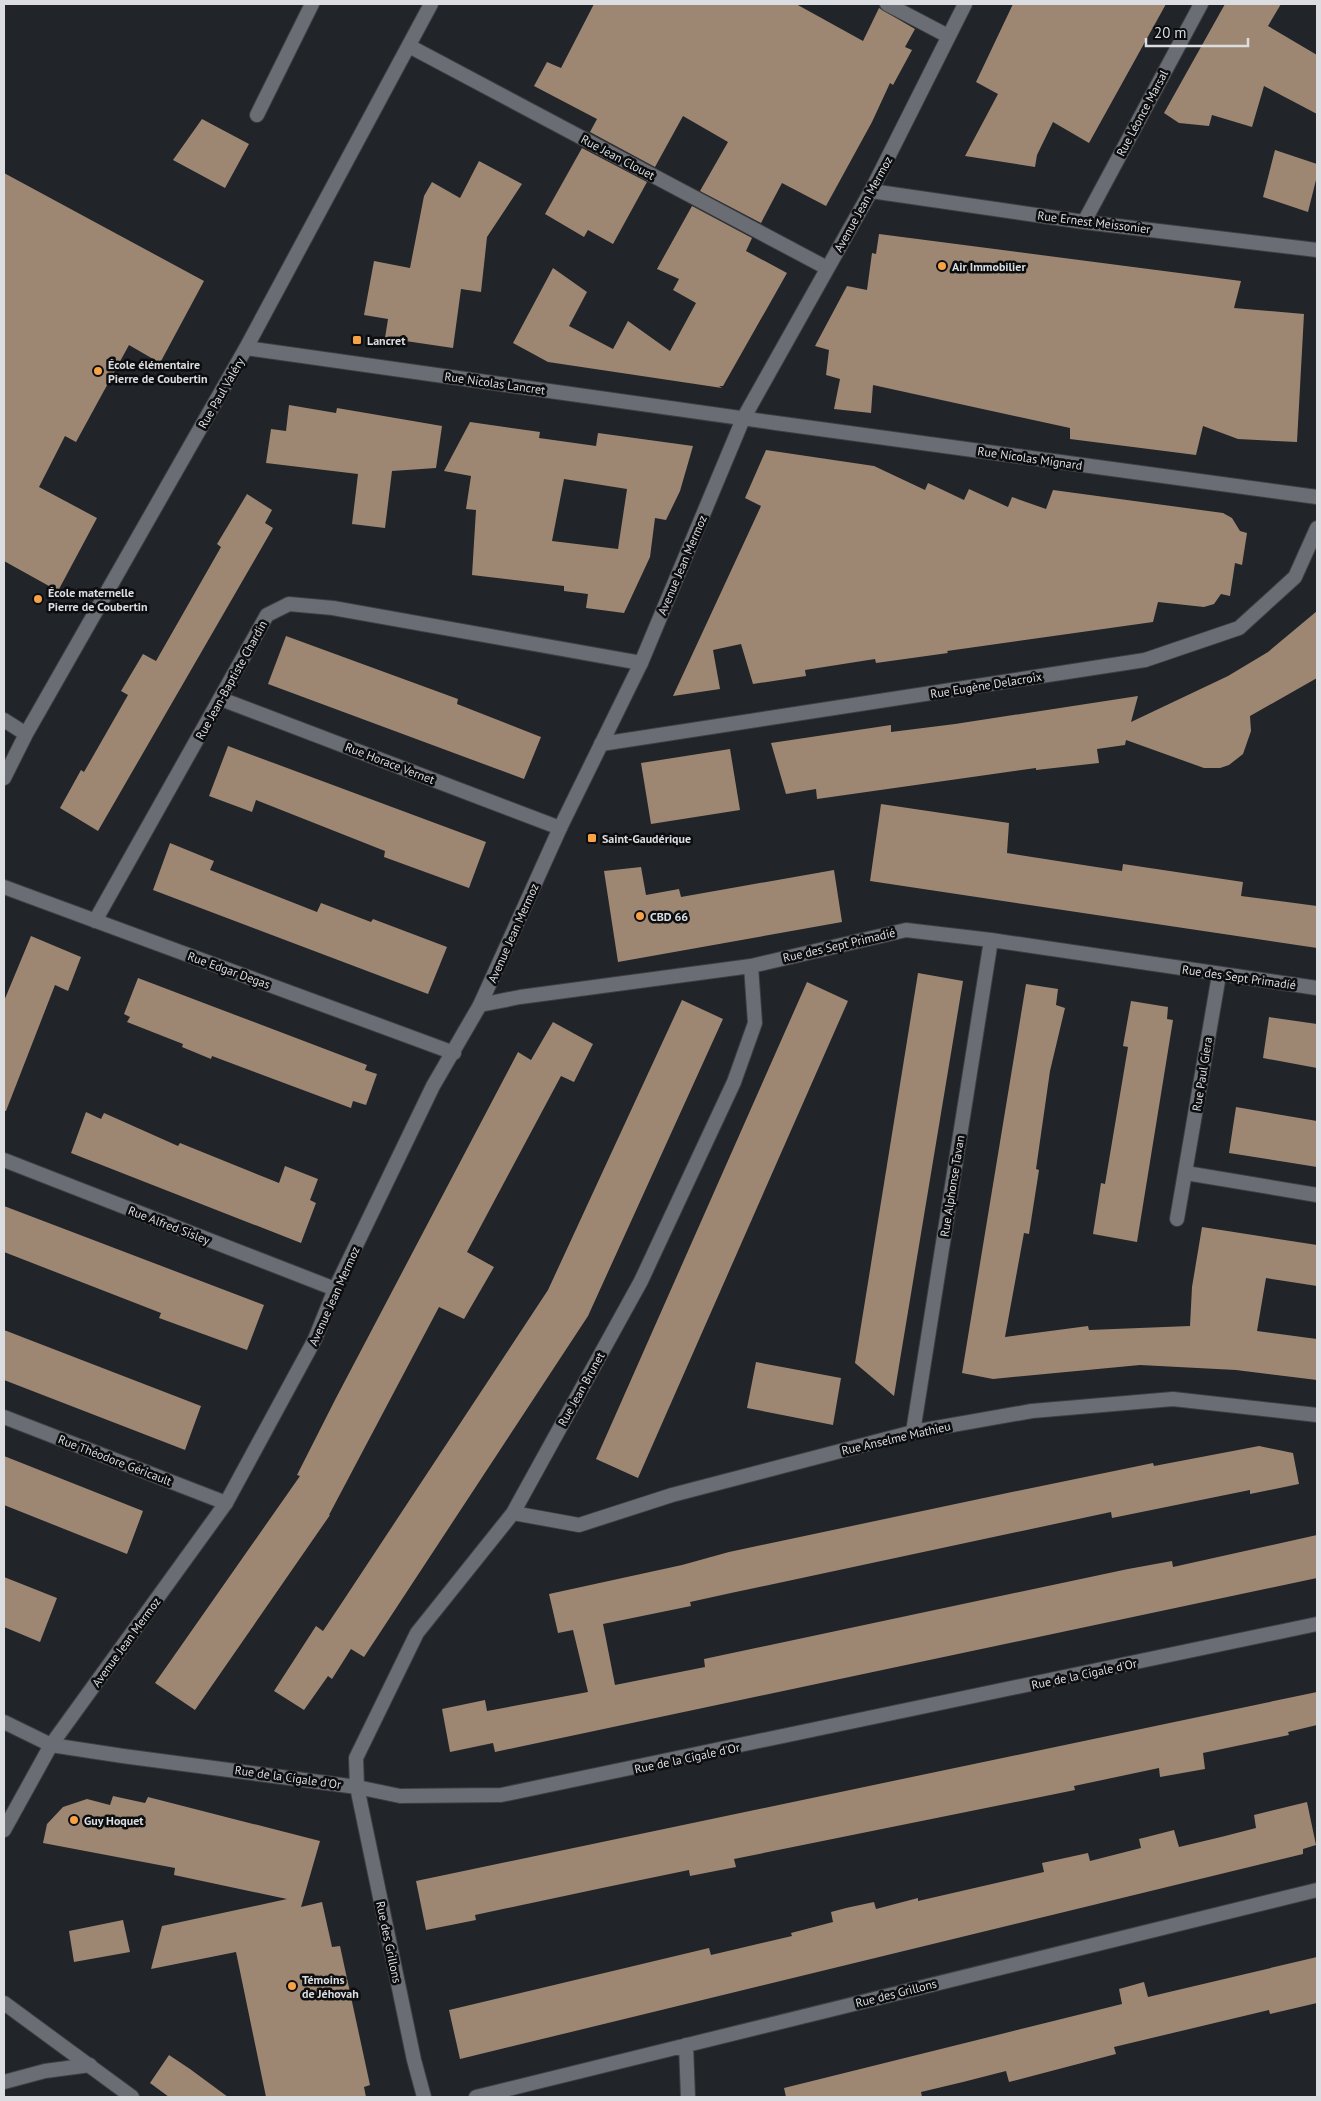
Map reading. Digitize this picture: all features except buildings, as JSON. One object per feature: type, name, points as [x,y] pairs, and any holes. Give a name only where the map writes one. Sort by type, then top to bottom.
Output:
[{"type":"street","points":[[257,115],[312,4]]},
{"type":"street","name":"Rue Paul Valéry","points":[[4,778],[26,734],[246,348],[431,4]]},
{"type":"street","points":[[887,4],[948,36]]},
{"type":"street","name":"Avenue Jean Mermoz","points":[[4,1830],[51,1745],[226,1504],[316,1339],[335,1289],[432,1086],[454,1053],[480,1005],[560,828],[641,663],[743,419],[872,191],[965,4]]},
{"type":"street","name":"Rue Léonce Marsal","points":[[1084,222],[1201,4]]},
{"type":"street","name":"Rue Jean Clouet","points":[[409,46],[827,268]]},
{"type":"street","name":"Rue Ernest Meissonier","points":[[872,191],[1084,222],[1317,250]]},
{"type":"street","name":"Rue Nicolas Lancret","points":[[246,348],[743,419]]},
{"type":"street","name":"Rue Nicolas Mignard","points":[[743,419],[1317,497]]},
{"type":"street","name":"Rue Eugène Delacroix","points":[[601,744],[1145,660],[1239,628],[1295,577],[1317,528]]},
{"type":"street","name":"Rue Jean-Baptiste Chardin","points":[[95,921],[221,699],[266,615],[288,604],[333,608],[641,663]]},
{"type":"street","name":"Rue Horace Vernet","points":[[221,699],[560,828]]},
{"type":"street","points":[[4,720],[26,734]]},
{"type":"street","name":"Rue Edgar Degas","points":[[4,888],[454,1053]]},
{"type":"street","name":"Rue des Sept Primadié","points":[[480,1005],[520,997],[750,966],[906,930],[991,940],[1317,988]]},
{"type":"street","name":"Rue Alphonse Tavan","points":[[913,1432],[991,940]]},
{"type":"street","name":"Rue Jean Brunet","points":[[357,1787],[356,1758],[417,1633],[513,1513],[641,1281],[734,1082],[754,1023],[750,966]]},
{"type":"street","name":"Rue Paul Giera","points":[[1176,1219],[1186,1173],[1219,975]]},
{"type":"street","name":"Rue Alfred Sisley","points":[[4,1160],[335,1289]]},
{"type":"street","points":[[1186,1173],[1317,1195]]},
{"type":"street","name":"Rue Anselme Mathieu","points":[[513,1513],[579,1525],[672,1495],[913,1432],[1032,1411],[1173,1399],[1317,1415]]},
{"type":"street","name":"Rue Théodore Géricault","points":[[4,1417],[226,1504]]},
{"type":"street","name":"Rue de la Cigale d'Or","points":[[4,1722],[51,1745],[357,1787],[400,1796],[501,1795],[606,1775],[1317,1624]]},
{"type":"street","name":"Rue des Grillons","points":[[357,1787],[414,2060],[424,2097]]},
{"type":"street","name":"Rue des Grillons","points":[[476,2097],[1317,1890]]},
{"type":"street","points":[[4,2003],[132,2097]]},
{"type":"street","points":[[686,2045],[688,2097]]},
{"type":"street","points":[[4,2082],[45,2072],[90,2065]]},
{"type":"place","name":"Air Immobilier","points":[[942,266]]},
{"type":"place","name":"Lancret","points":[[357,340]]},
{"type":"place","name":"École élémentaire Pierre de Coubertin","points":[[98,371]]},
{"type":"place","name":"École maternelle Pierre de Coubertin","points":[[38,599]]},
{"type":"place","name":"Saint-Gaudérique","points":[[592,838]]},
{"type":"place","name":"CBD 66","points":[[640,916]]},
{"type":"place","name":"Guy Hoquet","points":[[74,1820]]},
{"type":"place","name":"Témoins de Jéhovah","points":[[292,1986]]}]
